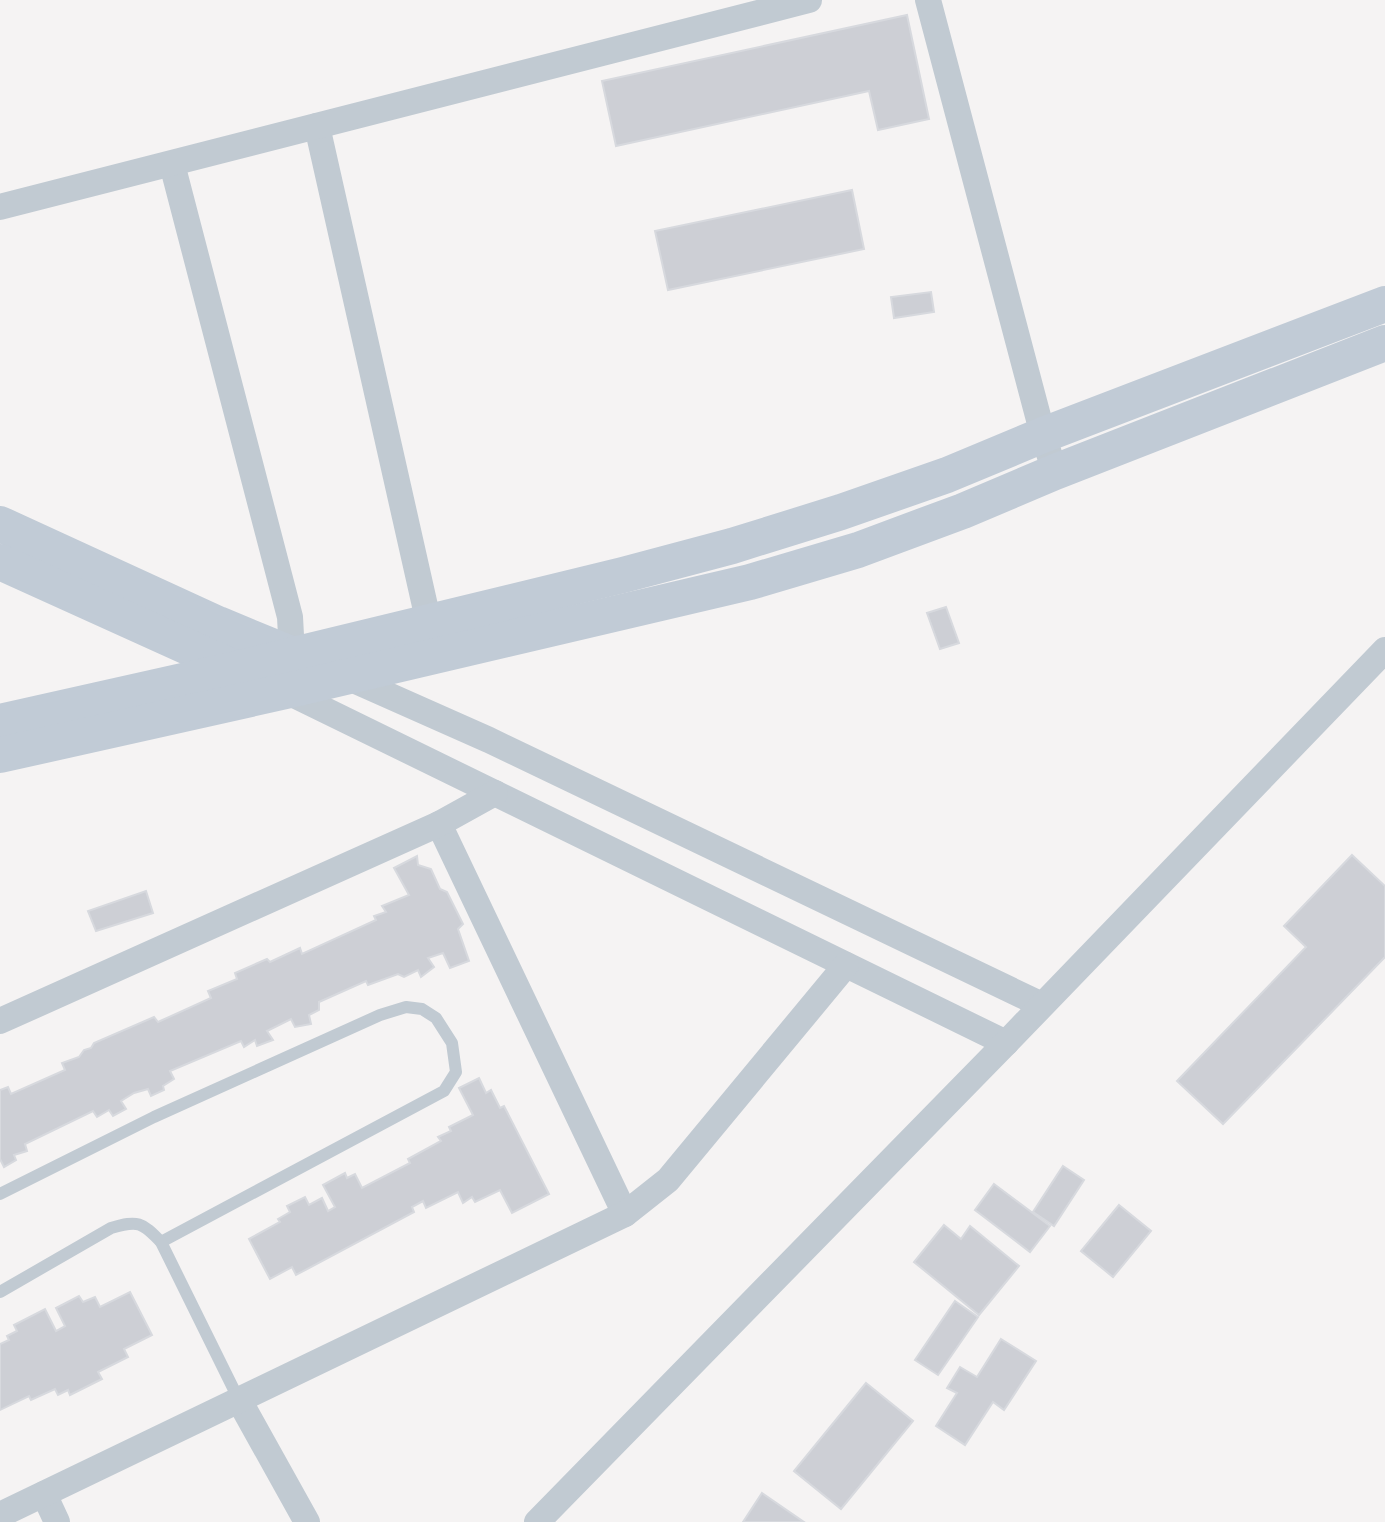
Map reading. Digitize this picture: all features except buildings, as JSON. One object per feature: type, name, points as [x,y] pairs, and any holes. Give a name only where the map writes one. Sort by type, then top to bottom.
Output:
[{"type":"main road","points":[[0,722],[236,669],[732,546],[934,479],[1385,304]]},
{"type":"main road","points":[[0,755],[750,582],[873,544],[963,511],[1385,343]]},
{"type":"main road","points":[[0,524],[218,624],[347,677]]},
{"type":"main road","points":[[0,562],[286,691]]},
{"type":"street","points":[[0,207],[809,0]]},
{"type":"street","points":[[928,0],[1055,472]]},
{"type":"street","points":[[317,126],[436,656]]},
{"type":"street","points":[[172,164],[290,617],[292,654]]},
{"type":"street","points":[[537,1522],[1385,650]]},
{"type":"street","points":[[347,677],[477,734],[1042,1005]]},
{"type":"street","points":[[286,691],[1006,1043]]},
{"type":"street","points":[[0,1021],[439,824],[495,793]]},
{"type":"street","points":[[439,824],[625,1214]]},
{"type":"street","points":[[0,1515],[625,1214],[668,1180],[846,965]]},
{"type":"street","points":[[239,1400],[307,1522]]},
{"type":"street","points":[[44,1494],[57,1522]]},
{"type":"lane","points":[[0,1194],[154,1117],[380,1015],[406,1007],[422,1009],[436,1018],[452,1043],[456,1072],[444,1091],[161,1242]]},
{"type":"lane","points":[[0,1292],[111,1228],[131,1222],[147,1227],[161,1242],[239,1400]]}]
